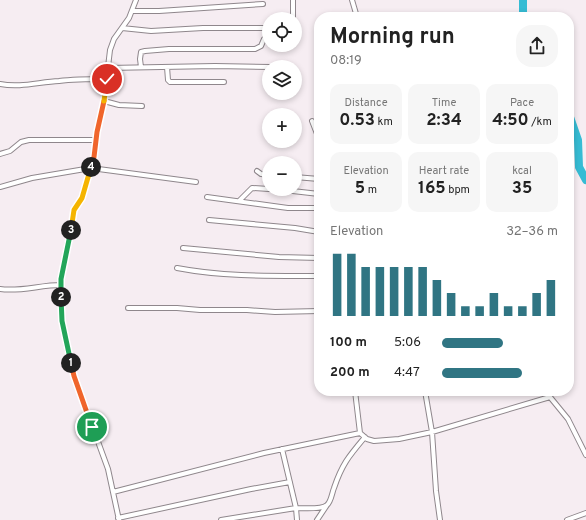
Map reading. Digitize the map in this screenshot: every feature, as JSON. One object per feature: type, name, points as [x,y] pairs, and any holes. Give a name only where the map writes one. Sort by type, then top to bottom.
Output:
[{"type":"street","points":[[136,0],[129,18],[112,44],[94,157],[82,198],[74,210],[61,285],[62,321],[74,376],[108,469],[118,519],[251,489],[290,482]]},
{"type":"street","points":[[293,0],[293,12]]},
{"type":"street","points":[[352,0],[356,12]]},
{"type":"street","points":[[132,11],[159,11],[264,4]]},
{"type":"street","points":[[122,28],[151,31],[203,28],[262,28]]},
{"type":"street","points":[[141,67],[140,55],[141,52],[144,51],[169,49],[255,49],[261,46],[262,44]]},
{"type":"street","points":[[108,68],[214,66],[262,67]]},
{"type":"street","points":[[166,67],[168,81],[170,82],[224,82]]},
{"type":"street","points":[[0,84],[20,86],[60,80],[107,79]]},
{"type":"street","points":[[104,101],[119,105],[142,106]]},
{"type":"street","points":[[312,121],[314,126]]},
{"type":"street","points":[[0,154],[7,153],[20,142],[25,141],[96,140]]},
{"type":"street","points":[[0,187],[32,178],[91,168],[196,182]]},
{"type":"street","points":[[257,171],[262,174]]},
{"type":"street","points":[[302,178],[314,179]]},
{"type":"street","points":[[240,200],[252,188],[262,188]]},
{"type":"street","points":[[302,192],[314,193]]},
{"type":"street","points":[[207,197],[240,200],[288,208],[314,208]]},
{"type":"street","points":[[209,220],[314,231]]},
{"type":"street","points":[[183,248],[272,256],[314,258]]},
{"type":"street","points":[[177,268],[223,275],[314,276]]},
{"type":"street","points":[[0,289],[16,290],[61,285]]},
{"type":"street","points":[[128,308],[177,308],[275,312],[314,311]]},
{"type":"street","points":[[356,396],[360,433],[374,441],[399,439],[432,432],[550,397],[568,419],[586,455]]},
{"type":"street","points":[[426,396],[432,432],[436,491],[440,520]]},
{"type":"street","points":[[113,492],[282,449],[360,433]]},
{"type":"street","points":[[317,520],[329,503],[346,458],[365,437]]},
{"type":"street","points":[[282,449],[296,508],[297,520]]},
{"type":"street","points":[[221,520],[296,508],[325,507],[327,505]]},
{"type":"street","points":[[567,520],[586,513]]},
{"type":"waterway","points":[[523,0],[523,12]]},
{"type":"waterway","points":[[574,128],[578,140],[579,167],[586,180]]},
{"type":"route","points":[[92,427],[74,376],[68,352],[62,321],[61,279],[74,210],[82,198],[94,157],[107,79]]}]
